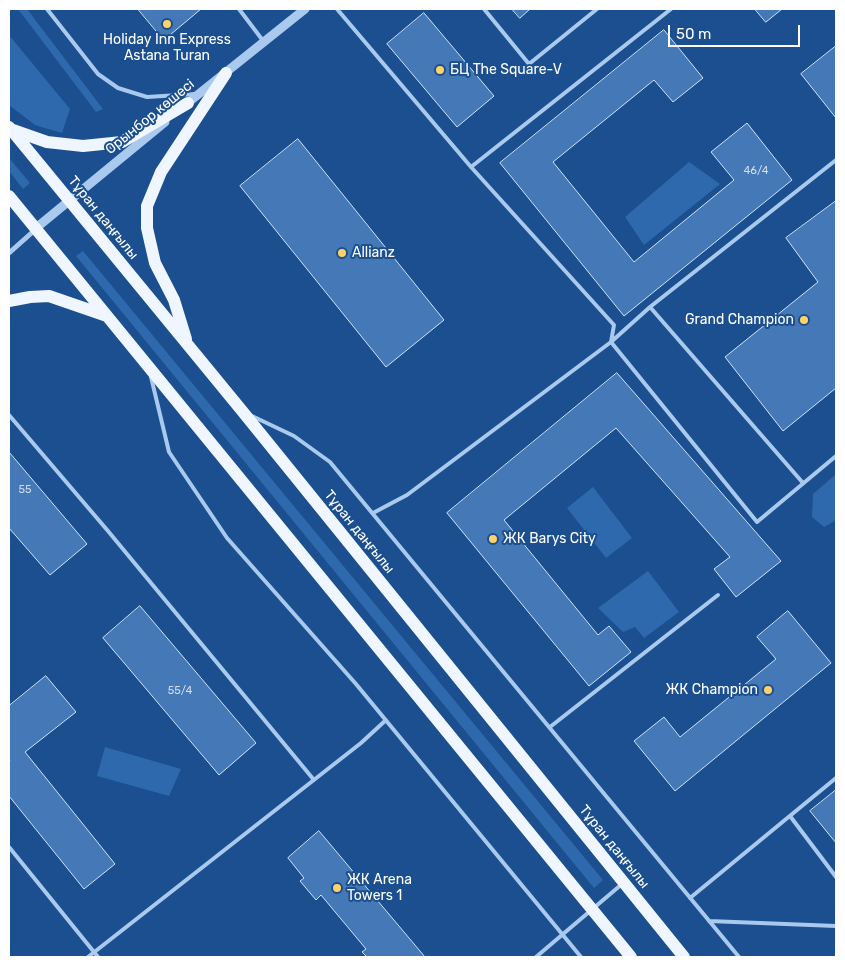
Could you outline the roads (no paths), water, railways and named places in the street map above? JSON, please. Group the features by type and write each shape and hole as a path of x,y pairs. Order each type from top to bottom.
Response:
{"main road":[{"path":"187,344 174,300 155,263 148,228 147,206 161,172 226,74"},
{"path":"9,128 47,142 83,146 122,142 188,103"},
{"name":"Тұран даңғылы","path":"9,128 243,412 684,957"},
{"path":"9,196 631,957"},
{"path":"9,301 49,296 107,316"}],"street":[{"name":"Орынбор көшесі","path":"36,228 306,9"},
{"path":"9,253 36,228"}],"lane":[{"path":"47,9 98,74 118,88 148,97 200,94"},
{"path":"239,9 264,42"},
{"path":"337,9 471,167 614,325 611,342 757,522 836,456"},
{"path":"484,9 530,64 597,9"},
{"path":"471,167 671,9"},
{"path":"373,513 407,495 611,342 650,307 836,160"},
{"path":"650,307 803,483"},
{"path":"149,368 169,452 226,538 356,684 581,957"},
{"path":"243,412 294,436 330,462 739,957"},
{"path":"9,414 314,780"},
{"path":"550,727 718,595"},
{"path":"88,957 361,743 386,720"},
{"path":"690,898 836,778"},
{"path":"790,816 836,875"},
{"path":"9,847 98,957"},
{"path":"536,957 624,883"},
{"path":"709,921 836,926"}],"place":[{"name":"Holiday Inn Express Astana Turan","path":"167,24"},
{"name":"БЦ The Square-V","path":"440,70"},
{"name":"Allianz","path":"342,253"},
{"name":"Grand Champion","path":"804,320"},
{"name":"ЖК Barys City","path":"493,539"},
{"name":"ЖК Champion","path":"768,690"},
{"name":"ЖК Arena Towers 1","path":"337,888"}]}
